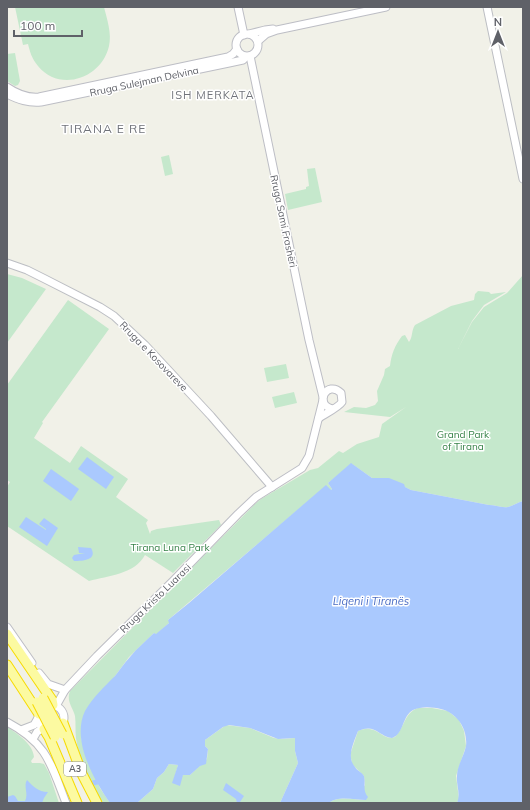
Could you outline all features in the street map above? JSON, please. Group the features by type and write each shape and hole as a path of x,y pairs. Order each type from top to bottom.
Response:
{"highway":[{"path":"7,634 56,706"},
{"name":"A3","path":"7,643 40,700 91,803"},
{"name":"A3","path":"7,656 40,700"},
{"path":"7,665 39,716"},
{"path":"63,723 82,774 97,803"},
{"path":"39,729 49,737 77,803"},
{"name":"A3","path":"58,735 73,783 82,803"}],"main road":[{"path":"238,7 246,34"},
{"path":"258,41 266,34 277,30 386,7"},
{"path":"486,7 521,158 523,179"},
{"path":"246,34 253,35 258,41 258,51 248,57 242,56 237,49 236,45 238,39 246,34 265,30 277,30"},
{"name":"Rruga Sulejman Delvina","path":"40,100 228,57 237,49"},
{"name":"Rruga Sulejman Delvina","path":"40,100 229,63 243,60 248,57"},
{"name":"Rruga Sami Frashëri","path":"248,57 323,399"},
{"path":"7,88 20,95 40,100"},
{"path":"7,94 30,103 40,100"},
{"name":"Rruga e Kosovareve","path":"7,264 27,270 97,305 114,316 145,345 211,416 272,487"},
{"path":"319,418 341,405 343,399 341,393 336,389 328,390 320,385"},
{"path":"328,390 324,394 323,399 326,406 332,409"},
{"name":"Rruga Kristo Luarasi","path":"56,706 65,690 106,646 180,574 238,514 256,497 298,472 305,465 323,399"},
{"path":"7,627 45,682 65,690"},
{"path":"21,730 39,729 50,731 60,728 63,723 64,716 56,706 44,707 39,716 39,729 30,736"},
{"path":"7,722 30,736 50,761 57,775 66,803"}],"green space":[{"path":"15,7 104,7 110,37 109,46 105,57 89,74 79,78 68,80 57,79 47,74 34,61 28,44 23,45"},
{"path":"15,53 20,81 18,85 15,86 7,81 7,54"},
{"path":"169,155 173,174 165,176 161,157"},
{"path":"315,168 322,202 288,210 285,194 306,189 306,187 309,186 307,169"},
{"path":"7,274 22,278 46,289 7,343"},
{"name":"Grand Park of Tirana","path":"523,275 523,501 508,507 503,507 411,490 385,478 372,478 352,464 328,483 332,489 330,491 326,486 168,620 170,622 156,635 154,633 129,657 83,720 81,738 88,761 100,788 110,803 103,803 90,780 80,755 76,738 75,716 69,698 70,691 261,499 310,470 318,468 339,451 343,453 357,444 379,437 382,424 406,407 390,417 344,412 354,407 366,408 375,405 378,401 377,391 385,369 390,366 394,350 402,336 405,335 409,342 415,325 451,306 474,300 475,294 478,291 489,292 491,294 506,292 484,305 472,321 458,349 472,322 484,307 507,293"},
{"name":"Tirana Luna Park","path":"68,300 109,329 42,422 43,423 34,438 70,463 81,446 128,479 116,497 148,520 146,523 150,534 151,531 157,529 219,520 221,525 173,573 145,555 141,561 128,570 112,576 89,581 7,526 7,487 10,482 7,480 7,385"},
{"path":"286,364 289,378 267,382 264,368"},
{"path":"294,392 297,403 275,408 272,397"},
{"path":"418,708 432,708 448,711 459,720 464,731 466,746 456,776 459,799 457,803 329,803 337,799 347,798 366,800 363,788 365,785 364,776 352,764 351,758 351,752 358,731 370,729 375,730 386,737 395,737 410,713"},
{"path":"226,725 250,728 274,738 296,739 295,751 298,763 280,803 137,803 153,789 157,778 164,772 169,764 178,765 173,783 183,775 190,775 207,759 208,749 205,746 205,740"},
{"path":"7,727 20,736 31,748 34,757 31,761 32,763 44,764 49,773 59,803 7,803"}],"water":[{"path":"87,457 114,477 106,489 78,469"},
{"name":"Liqeni i Tiranës","path":"351,463 372,478 389,478 404,484 405,487 411,490 503,507 508,507 523,501 523,803 457,803 459,796 457,772 466,746 465,734 460,723 452,714 441,709 427,707 413,710 409,713 399,733 392,738 369,728 358,731 352,749 351,759 352,763 364,776 365,789 368,797 366,800 347,798 337,799 329,803 280,803 298,763 295,751 295,738 278,739 250,728 229,725 223,727 205,740 205,746 208,749 206,764 200,766 190,775 183,775 180,786 172,783 178,765 169,764 164,772 157,778 153,789 137,803 110,803 91,771 83,747 81,722 88,706 136,651 154,633 156,634 169,623 168,620 326,485 331,490 332,489 328,483"},
{"path":"51,469 79,489 71,501 43,481"},
{"path":"26,517 46,530 39,524 44,518 58,528 47,546 19,527"},
{"path":"78,547 91,548 93,555 85,560 74,561 72,558 74,555 85,553 79,553"},
{"path":"27,780 39,790 48,792 42,803 7,803 7,797 13,795 18,801 25,801"},
{"path":"226,783 244,796 240,802 237,803 236,799 223,790"}],"waterway":[{"path":"93,783 97,782"}],"district":[{"name":"ISH MERKATA","path":"213,95"},
{"name":"TIRANA E RE","path":"104,129"}]}
